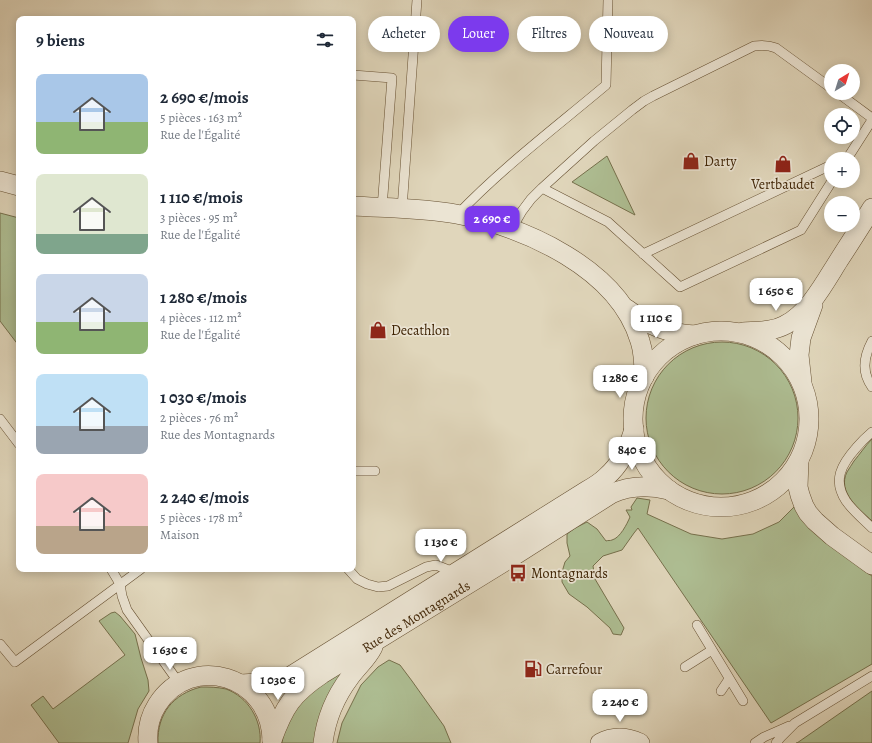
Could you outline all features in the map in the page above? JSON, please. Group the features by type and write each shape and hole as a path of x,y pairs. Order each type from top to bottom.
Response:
{"street":[{"path":"0,181 16,185"},
{"path":"356,206 419,209 484,221 534,239 576,261 596,276 621,304 632,321 640,340 644,358 644,377"},
{"path":"802,385 800,356 801,338 818,295 872,208"},
{"path":"736,333 755,338 773,348 788,362 796,373 802,385 808,404 809,423 806,442 799,460 787,477 772,491 754,501 741,505 721,507 700,504 681,497 669,490 660,482 647,466 639,448 634,429 634,416 635,402 644,377 656,360 677,343 696,336 715,332 736,333 765,331 785,326 798,316 818,295"},
{"path":"621,304 642,320 657,328 673,333 696,336"},
{"name":"Rue des Montagnards","path":"242,684 273,682 289,677 586,492 614,470 624,454 634,429"},
{"path":"799,460 798,487 804,506 808,513 832,536 872,565"},
{"name":"Rue des Montagnards","path":"272,742 284,712 295,696 322,674 612,494 622,489 636,487 652,486 669,490"},
{"path":"323,743 328,717 337,697 351,676 368,656 377,640"},
{"path":"147,742 150,719 163,696 185,680 210,676 230,679 242,684 257,697 270,720 272,742"},
{"path":"600,743 618,738 629,739 640,743"}],"lane":[{"path":"402,208 417,0"},
{"path":"457,215 474,197 606,85 608,0"},
{"path":"511,230 522,211 542,188 583,150 632,110 644,101 754,46 762,45 776,48 824,83"},
{"path":"356,75 392,78 382,208"},
{"path":"847,100 872,119 850,152"},
{"path":"643,254 824,168"},
{"path":"542,188 608,222 680,287 801,230 828,188"},
{"path":"872,341 865,356 865,372 868,382 872,387"},
{"path":"0,419 16,440"},
{"path":"872,432 846,459 842,467 839,480 840,487 846,501 872,528"},
{"path":"356,471 376,471"},
{"path":"351,572 357,579 378,587 388,586 426,567 436,565 456,572"},
{"path":"113,572 120,584 127,610 179,684"},
{"path":"0,644 15,662 137,572"},
{"path":"697,625 743,702"},
{"path":"685,666 712,650"},
{"path":"755,743 764,737 796,723 872,676"},
{"path":"721,691 729,679"},
{"path":"776,743 781,736 796,723"}],"green space":[{"path":"607,156 635,215 572,182"},
{"path":"0,213 16,217 16,342 0,321"},
{"path":"729,342 751,347 764,354 776,364 786,376 793,389 797,403 797,433 793,447 786,460 776,472 764,482 751,489 737,493 715,494 693,489 680,482 668,472 658,460 651,447 647,433 646,411 651,389 658,376 668,364 680,354 693,347 707,343"},
{"path":"872,439 872,521 851,500 845,486 845,479 847,472 854,461"},
{"path":"637,498 650,500 647,514 691,534 722,539 753,534 779,522 794,507 863,570 872,576 872,664 771,723 638,528 622,550 603,556 593,566 595,579 624,628 621,635 613,634 610,628 587,607 569,594 562,582 562,572 565,562 570,556 567,543 567,534 587,522 597,529 606,541 615,539 623,530 630,517 626,510 632,510 631,507"},
{"path":"115,612 135,634 148,680 149,691 138,709 128,743 59,743 31,705 43,696 53,709 125,655 99,621"},
{"path":"389,660 400,665 412,681 444,726 451,743 337,743 342,723 361,685 378,667"},
{"path":"349,663 317,743 282,743 285,725 295,704"},
{"path":"201,687 226,689 241,698 252,710 256,718 259,726 260,743 158,743 160,723 169,707 182,695"},
{"path":"872,691 872,743 797,743"}],"place":[{"name":"Darty","path":"691,161"},
{"name":"Vertbaudet","path":"783,164"},
{"name":"Decathlon","path":"378,330"},
{"name":"Montagnards","path":"518,573"},
{"name":"Carrefour","path":"533,669"}]}
